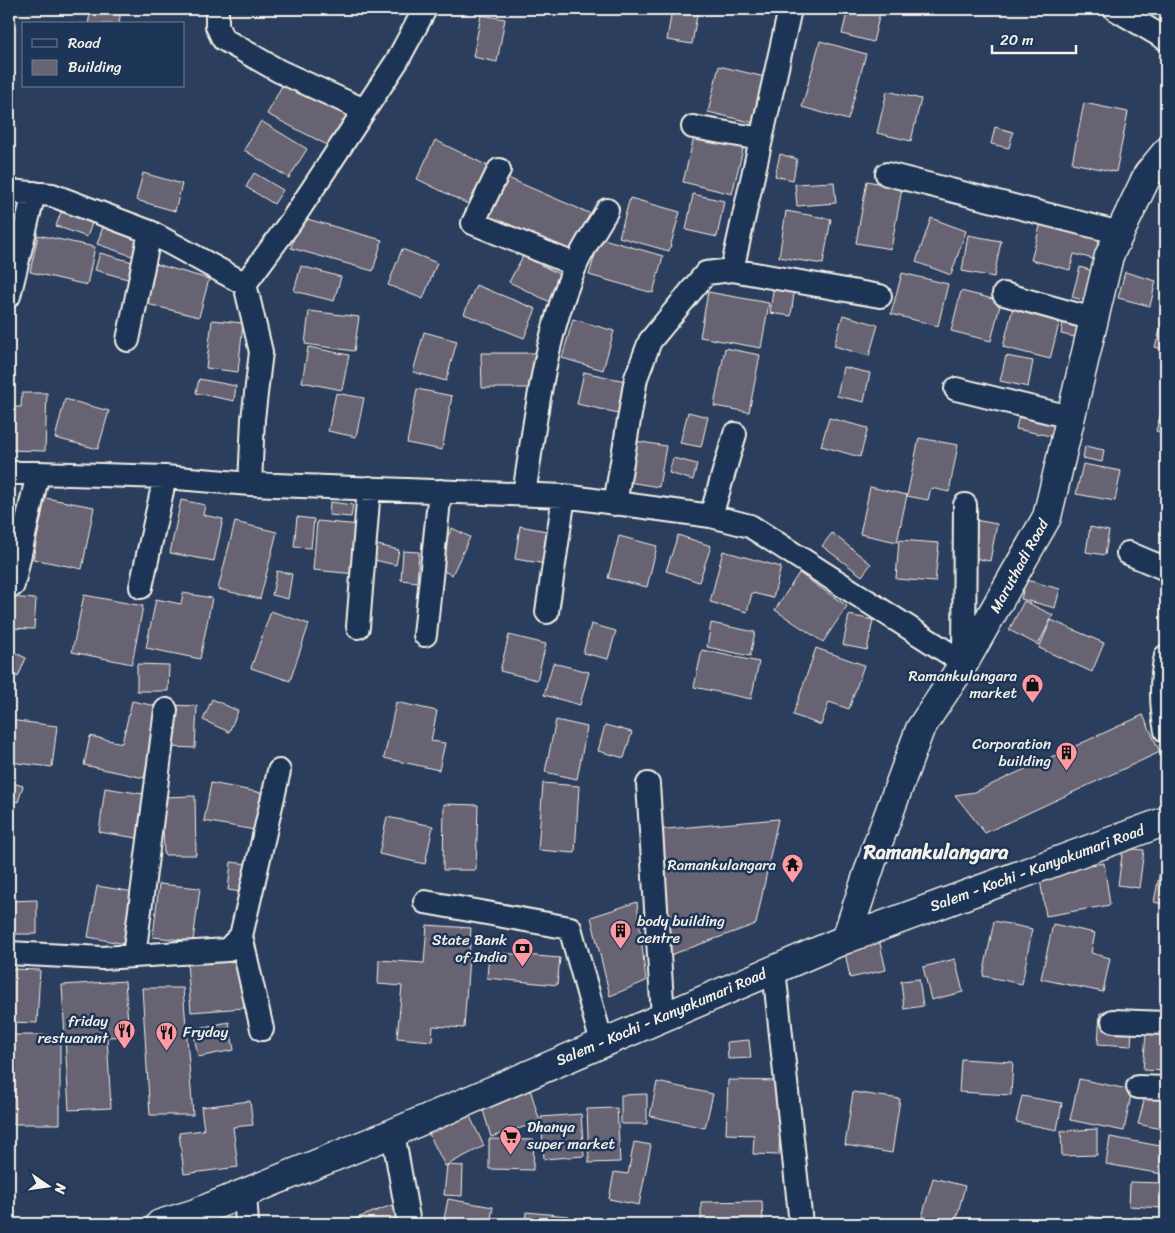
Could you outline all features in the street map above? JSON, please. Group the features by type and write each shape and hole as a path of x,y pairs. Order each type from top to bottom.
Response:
{"main road":[{"name":"Maruthadi Road","path":"846,939 877,846 920,729 964,663 1047,518 1109,256 1148,174 1166,152"},
{"name":"Salem - Kochi - Kanyakumari Road","path":"160,1224 193,1214 393,1133 846,939 1166,821"}],"street":[{"path":"217,9 217,26 223,39 279,71 364,110"},
{"path":"245,284 292,220 397,61 425,9"},
{"path":"732,270 790,9"},
{"path":"1115,9 1166,39"},
{"path":"693,127 761,139"},
{"path":"499,170 473,223 576,265"},
{"path":"887,174 1120,233"},
{"path":"9,191 52,195 150,232 245,284 261,352 253,419 250,484"},
{"path":"9,296 34,192"},
{"path":"524,494 543,366 559,310 576,265 607,210"},
{"path":"128,340 150,232"},
{"path":"615,504 636,378 650,341 706,273 732,270 880,296"},
{"path":"1004,294 1093,319"},
{"path":"956,388 1070,417"},
{"path":"711,516 734,434"},
{"path":"9,473 165,477 250,484 564,496 711,516 750,526 964,663"},
{"path":"13,585 38,473"},
{"path":"141,587 165,477"},
{"path":"358,627 369,488"},
{"path":"425,634 440,491"},
{"path":"547,612 564,496"},
{"path":"964,663 965,505"},
{"path":"1128,553 1166,569"},
{"path":"1166,656 1161,706 1166,731"},
{"path":"134,956 166,710"},
{"path":"9,953 102,958 227,950 236,944 241,936 279,771"},
{"path":"648,784 663,1017"},
{"path":"425,902 570,928 602,1043"},
{"path":"241,936 262,1029"},
{"path":"774,969 800,1224"},
{"path":"1113,1021 1166,1023"},
{"path":"1138,1087 1166,1088"},
{"path":"393,1133 409,1224"},
{"path":"245,1193 246,1224"}],"building":[{"path":"91,9 121,9 119,22 88,22"},
{"path":"672,9 698,9 692,44 667,40"},
{"path":"848,9 862,9 880,13 873,42 842,34"},
{"path":"481,15 505,19 497,62 473,57"},
{"path":"820,41 866,54 848,120 802,107"},
{"path":"719,66 765,77 754,123 708,112"},
{"path":"286,78 349,110 331,147 267,114"},
{"path":"887,91 921,99 911,141 877,133"},
{"path":"1084,103 1128,112 1116,172 1072,163"},
{"path":"261,121 307,149 289,178 244,150"},
{"path":"995,127 1013,132 1009,148 991,144"},
{"path":"696,129 745,141 732,194 683,182"},
{"path":"435,140 494,169 476,208 417,179"},
{"path":"780,154 797,159 793,180 775,176"},
{"path":"143,173 182,184 175,211 136,200"},
{"path":"254,173 283,190 274,204 246,187"},
{"path":"501,175 596,216 579,256 484,215"},
{"path":"867,181 902,188 891,249 856,243"},
{"path":"834,182 836,203 797,206 795,184"},
{"path":"693,194 724,201 717,237 686,230"},
{"path":"630,198 680,212 669,251 619,237"},
{"path":"786,211 831,219 823,264 779,257"},
{"path":"61,212 92,223 87,237 56,226"},
{"path":"300,217 382,240 373,271 291,248"},
{"path":"931,218 966,231 951,275 916,262"},
{"path":"1041,223 1100,239 1094,259 1074,254 1070,270 1031,260"},
{"path":"104,224 142,238 135,257 97,244"},
{"path":"38,235 95,247 87,285 30,272"},
{"path":"968,235 1001,241 994,277 962,271"},
{"path":"600,238 663,256 653,293 589,275"},
{"path":"402,249 437,263 423,299 388,285"},
{"path":"100,253 136,263 131,280 95,270"},
{"path":"523,256 563,276 550,302 509,282"},
{"path":"156,264 209,279 199,317 147,304"},
{"path":"301,266 341,277 334,301 294,291"},
{"path":"1080,267 1099,273 1090,302 1072,297"},
{"path":"1125,272 1156,281 1150,306 1118,298"},
{"path":"902,273 948,284 938,326 891,314"},
{"path":"774,283 795,286 791,316 770,313"},
{"path":"476,285 536,309 524,338 464,314"},
{"path":"961,291 1001,301 991,341 951,331"},
{"path":"708,292 769,303 761,348 700,337"},
{"path":"1015,299 1062,312 1050,359 1003,347"},
{"path":"309,311 359,317 354,351 305,344"},
{"path":"1065,311 1079,314 1075,337 1061,334"},
{"path":"1166,311 1166,350 1155,347"},
{"path":"843,315 878,325 869,356 834,346"},
{"path":"573,319 614,331 603,370 562,358"},
{"path":"212,320 243,323 238,372 206,368"},
{"path":"424,332 457,341 446,381 413,372"},
{"path":"308,347 349,355 342,390 302,382"},
{"path":"725,348 760,355 749,412 714,406"},
{"path":"481,353 537,353 537,388 482,388"},
{"path":"1006,356 1033,361 1028,387 1000,381"},
{"path":"843,367 870,373 864,402 837,396"},
{"path":"584,372 630,382 623,414 577,404"},
{"path":"199,379 236,386 234,401 196,393"},
{"path":"417,389 452,396 442,450 407,443"},
{"path":"22,393 47,393 45,451 9,450 9,407 21,407"},
{"path":"336,393 364,398 356,437 328,431"},
{"path":"1166,394 1166,434 1156,431"},
{"path":"1023,396 1067,404 1060,438 1016,429"},
{"path":"65,399 109,411 98,449 55,438"},
{"path":"688,412 708,417 701,447 680,443"},
{"path":"829,418 868,428 860,457 821,446"},
{"path":"919,438 958,445 949,492 931,488 928,500 907,496"},
{"path":"629,440 666,446 659,487 623,481"},
{"path":"1085,446 1104,450 1102,462 1083,458"},
{"path":"673,458 697,464 693,480 669,473"},
{"path":"1083,464 1121,471 1115,501 1076,494"},
{"path":"870,487 907,495 897,542 860,534"},
{"path":"45,498 94,507 82,569 33,559"},
{"path":"181,500 205,505 203,515 223,519 214,561 170,553"},
{"path":"330,502 353,505 351,517 329,515"},
{"path":"297,517 314,519 311,548 294,547"},
{"path":"958,517 997,524 990,561 952,554"},
{"path":"317,521 360,525 356,574 313,570"},
{"path":"235,522 277,532 260,599 218,589"},
{"path":"520,526 552,532 546,564 515,559"},
{"path":"1090,527 1109,531 1105,555 1086,552"},
{"path":"452,528 470,537 452,575 433,566"},
{"path":"832,533 871,564 862,576 822,546"},
{"path":"678,535 711,546 699,582 666,571"},
{"path":"619,536 657,546 647,587 608,578"},
{"path":"899,540 939,543 935,582 896,579"},
{"path":"369,543 399,550 396,565 366,558"},
{"path":"403,551 419,552 417,582 401,580"},
{"path":"723,551 781,567 773,598 752,593 747,612 710,602"},
{"path":"277,571 292,574 288,599 272,595"},
{"path":"799,573 847,606 823,642 775,610"},
{"path":"1026,580 1060,589 1055,608 1021,599"},
{"path":"183,593 212,598 200,659 146,648 156,599 181,604"},
{"path":"84,595 143,606 132,664 72,652"},
{"path":"9,597 36,599 34,629 9,628"},
{"path":"1024,601 1053,615 1038,645 1009,630"},
{"path":"271,611 309,624 290,681 251,668"},
{"path":"849,615 873,620 867,650 843,645"},
{"path":"1051,620 1104,643 1092,672 1039,648"},
{"path":"711,623 755,632 750,656 707,647"},
{"path":"591,624 616,631 608,659 583,653"},
{"path":"509,635 546,644 537,680 500,671"},
{"path":"816,648 864,665 849,709 829,702 821,725 793,715"},
{"path":"9,650 26,658 18,677 9,672"},
{"path":"702,650 759,662 751,699 694,687"},
{"path":"553,663 589,672 580,705 544,695"},
{"path":"137,664 169,665 168,691 137,691"},
{"path":"212,699 238,711 229,732 203,720"},
{"path":"132,701 160,707 144,778 84,765 90,736 122,743"},
{"path":"396,702 437,711 431,741 445,743 439,770 384,758"},
{"path":"171,705 197,706 195,748 169,747"},
{"name":"Corporation building","path":"1143,715 1160,752 985,833 955,795 975,792"},
{"path":"9,720 57,726 52,767 9,762"},
{"path":"556,720 587,727 577,779 545,772"},
{"path":"605,725 632,732 624,758 598,751"},
{"path":"9,782 23,786 18,802 9,799"},
{"path":"211,783 273,795 266,832 204,821"},
{"path":"543,783 579,786 575,853 538,850"},
{"path":"105,788 144,794 137,838 99,832"},
{"path":"195,796 196,855 164,855 162,797"},
{"path":"444,804 478,805 476,870 443,870"},
{"path":"387,817 433,826 425,864 379,854"},
{"path":"778,819 756,924 665,957 645,831"},
{"path":"1123,848 1144,850 1139,888 1118,885"},
{"path":"231,862 258,865 254,894 228,890"},
{"path":"1104,863 1110,905 1046,916 1039,873"},
{"path":"1161,866 1166,867 1166,905 1154,902"},
{"path":"9,874 10,901 37,900 37,934 9,934"},
{"path":"159,884 200,888 193,941 153,937"},
{"path":"97,886 134,892 125,944 88,937"},
{"name":"body building centre","path":"637,902 646,981 610,996 591,917"},
{"path":"994,921 1032,929 1022,984 983,976"},
{"path":"1053,924 1095,933 1091,953 1110,958 1103,992 1041,979"},
{"path":"427,925 471,928 464,1028 433,1026 432,1041 397,1038 402,986 378,984 379,960 424,963"},
{"path":"879,939 886,970 850,978 844,947"},
{"name":"State Bank of India","path":"489,952 560,958 557,985 487,978"},
{"path":"240,958 244,1008 191,1012 187,962"},
{"path":"955,959 963,992 931,1000 923,967"},
{"path":"9,969 40,970 37,1023 9,1022"},
{"path":"919,979 923,1006 904,1009 901,981"},
{"path":"125,981 129,1036 107,1037 111,1108 69,1110 62,985"},
{"name":"Fryday","path":"142,988 183,988 193,1115 150,1115"},
{"path":"1148,1010 1166,1012 1166,1071 1143,1070"},
{"path":"1100,1013 1133,1014 1131,1046 1098,1044"},
{"path":"229,1022 234,1050 198,1057 193,1029"},
{"path":"9,1035 60,1035 60,1124 9,1124"},
{"path":"749,1040 751,1058 728,1059 727,1042"},
{"path":"961,1059 1013,1062 1011,1095 959,1092"},
{"path":"1079,1079 1132,1090 1124,1131 1070,1120"},
{"path":"728,1080 781,1081 779,1155 753,1154 754,1135 726,1134"},
{"path":"657,1082 713,1094 705,1128 650,1116"},
{"path":"530,1089 540,1122 491,1137 481,1103"},
{"path":"853,1092 900,1099 892,1153 845,1145"},
{"path":"1146,1093 1166,1097 1166,1130 1138,1124"},
{"path":"647,1094 647,1124 621,1124 621,1095"},
{"path":"1022,1096 1062,1103 1057,1130 1016,1122"},
{"path":"250,1101 253,1125 233,1127 238,1167 184,1174 179,1133 204,1130 201,1107"},
{"path":"465,1106 484,1146 445,1166 425,1126"},
{"path":"617,1108 620,1162 589,1163 587,1109"},
{"path":"581,1114 584,1156 544,1159 541,1117"},
{"path":"1097,1129 1097,1155 1062,1156 1061,1131"},
{"path":"1110,1137 1166,1147 1162,1174 1106,1164"},
{"name":"Dhanya super market","path":"489,1139 534,1140 533,1170 489,1169"},
{"path":"634,1142 651,1145 639,1205 609,1199 614,1172 628,1174"},
{"path":"447,1165 463,1166 462,1196 444,1195"},
{"path":"933,1178 965,1186 955,1224 920,1224"},
{"path":"1130,1182 1164,1183 1163,1208 1129,1206"},
{"path":"448,1199 493,1207 490,1224 443,1224"},
{"path":"762,1201 763,1224 701,1224 701,1202"},
{"path":"400,1202 396,1224 341,1224"},
{"path":"526,1212 569,1216 569,1224 525,1224"},
{"path":"1089,1216 1118,1222 1118,1224 1087,1224"},
{"path":"1134,1217 1166,1223 1166,1224 1133,1224"}],"place":[{"name":"Ramankulangara market","path":"1033,704"},
{"name":"Corporation building","path":"1067,772"},
{"name":"Ramankulangara","path":"792,884"},
{"name":"body building centre","path":"621,949"},
{"name":"State Bank of India","path":"523,968"},
{"name":"friday restuarant","path":"124,1049"},
{"name":"Fryday","path":"167,1051"},
{"name":"Dhanya super market","path":"511,1155"}],"district":[{"name":"Ramankulangara","path":"936,852"}]}
